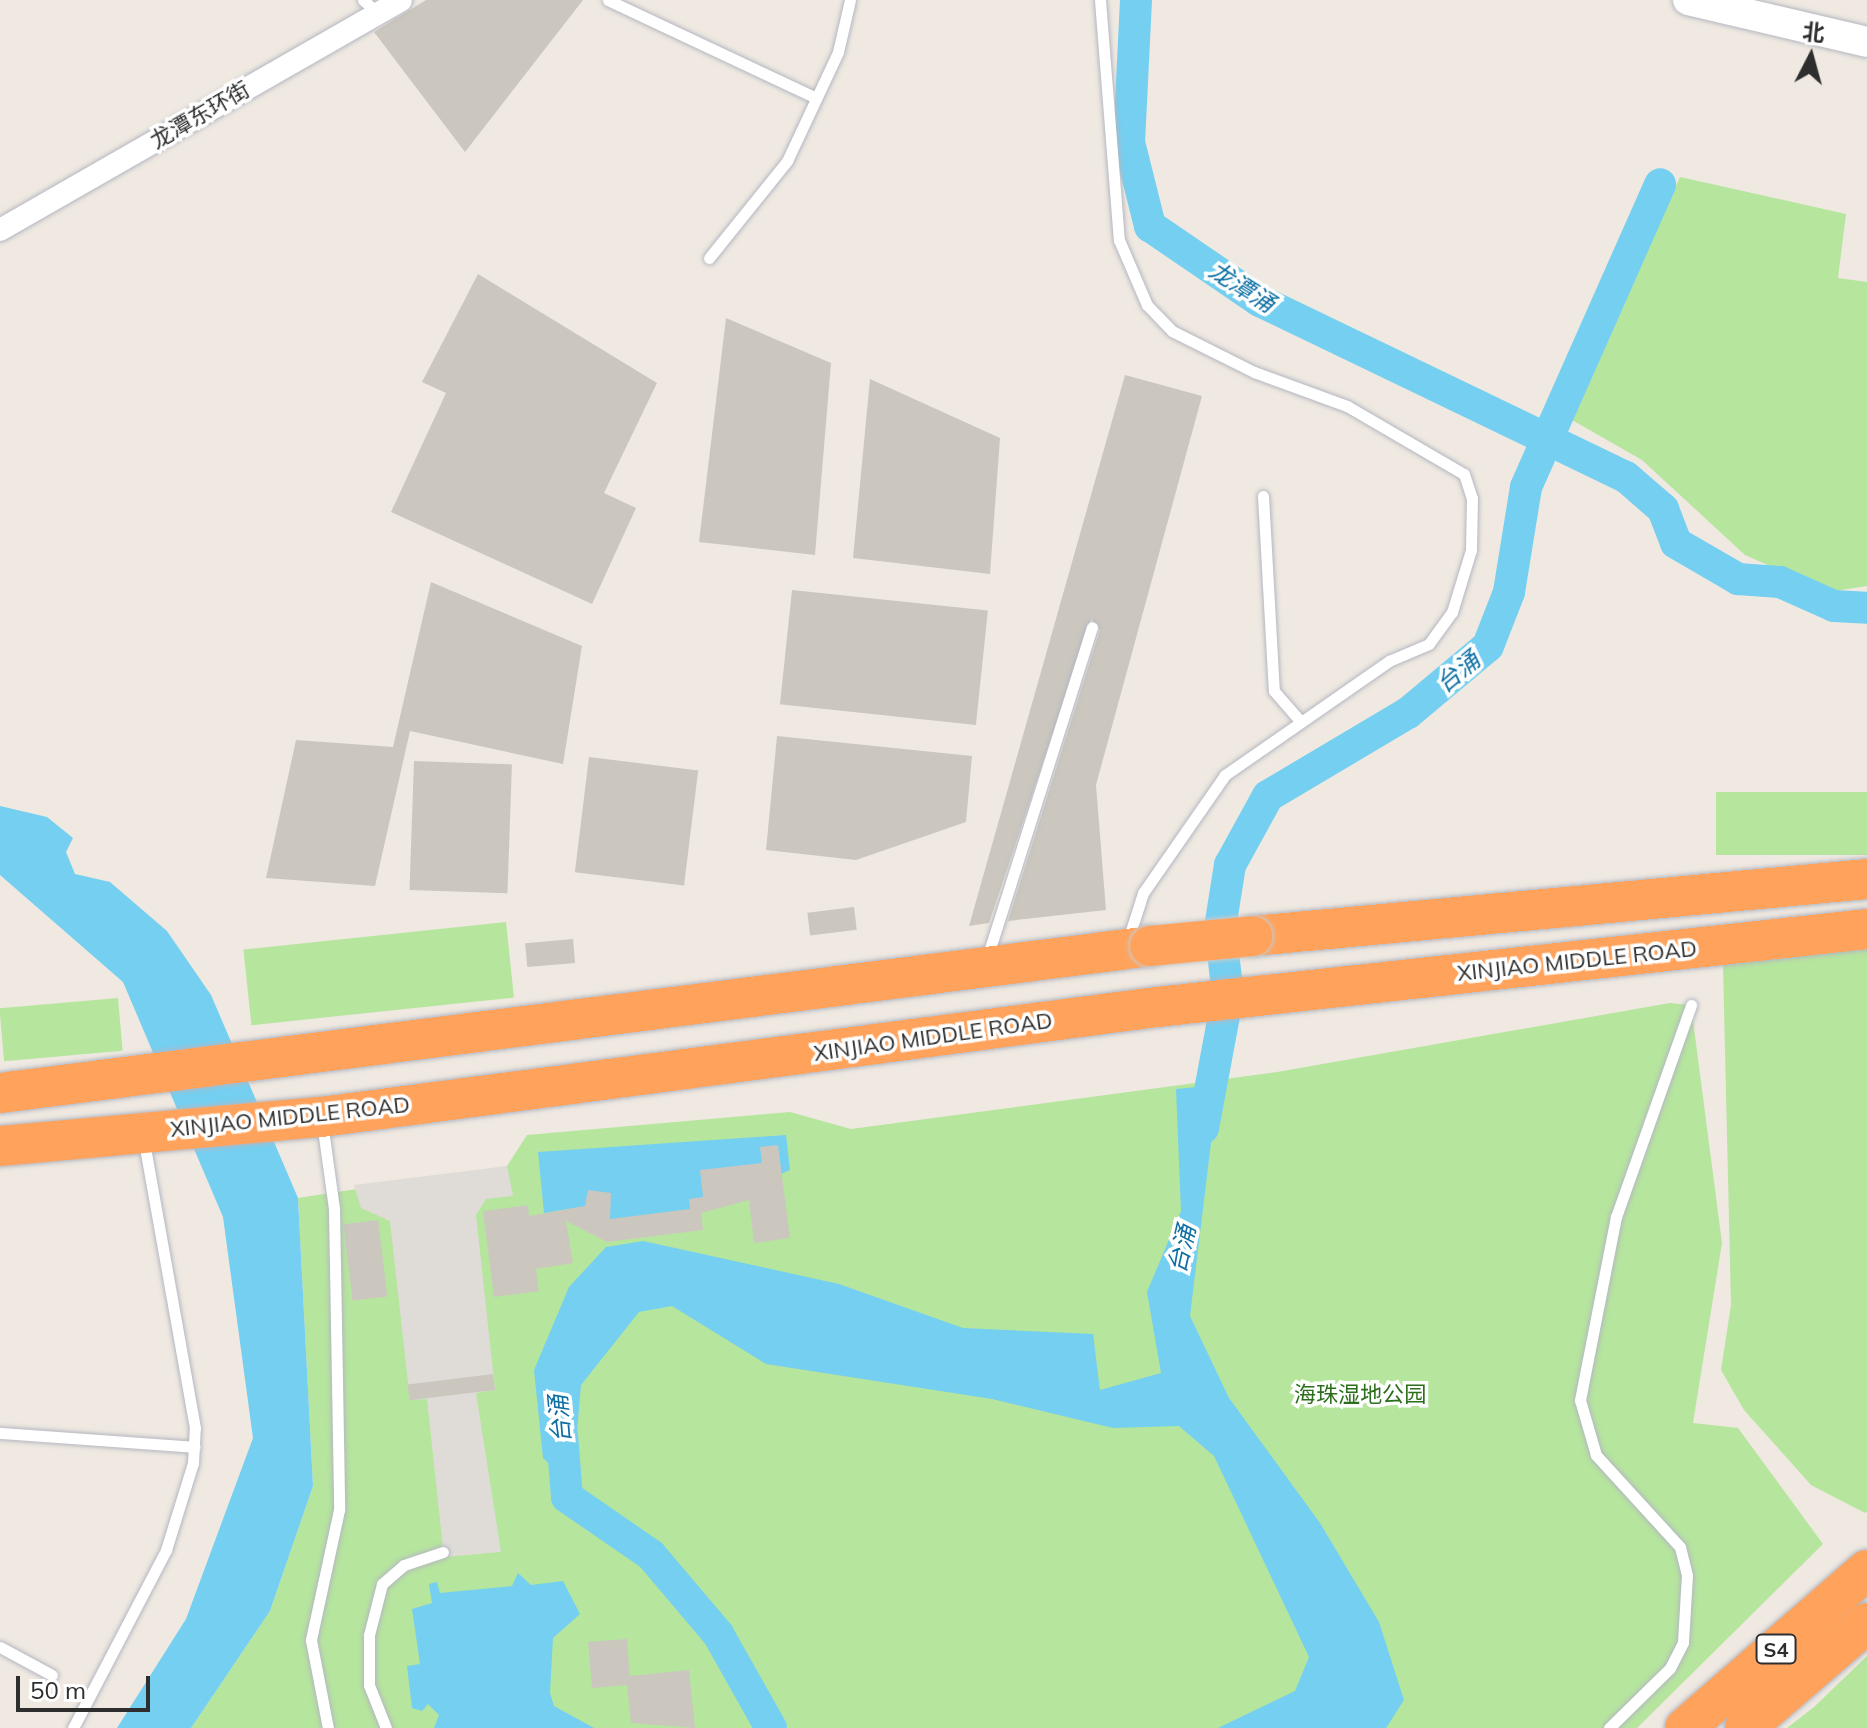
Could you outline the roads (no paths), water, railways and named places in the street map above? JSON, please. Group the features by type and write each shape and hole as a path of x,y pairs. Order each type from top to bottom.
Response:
{"highway":[{"path":"0,1093 273,1054 985,963 1867,879"},
{"name":"XINJIAO MIDDLE ROAD","path":"0,1146 303,1119 1259,994 1867,929"},
{"name":"S4","path":"1685,1728 1867,1570"},
{"name":"S4","path":"1745,1728 1867,1623"}],"main road":[{"path":"1688,0 1867,42"}],"street":[{"name":"龙潭东环街","path":"0,230 371,6 401,0"}],"lane":[{"path":"608,0 816,98"},
{"path":"709,258 787,161 816,98 850,0"},
{"path":"1100,0 1119,240 1147,305 1172,331 1347,406 1464,474 1472,498 1471,550 1452,612 1429,644 1389,661 1225,775 1186,825 1143,893 1138,947"},
{"path":"1263,496 1274,691 1301,722"},
{"path":"985,963 1092,627"},
{"path":"1609,1728 1670,1668 1683,1642 1687,1575 1680,1547 1596,1455 1580,1400 1616,1217 1691,1005"},
{"path":"303,1119 334,1209 339,1510 311,1640 328,1728"},
{"path":"73,1728 166,1550 194,1447 153,1131"},
{"path":"0,1433 194,1447"},
{"path":"386,1728 369,1685 369,1635 382,1584 404,1565 443,1552"},
{"path":"0,1647 52,1675"}],"water":[{"path":"0,806 47,817 73,838 66,852 75,874 110,882 167,931 211,995 298,1198 313,1486 270,1611 191,1728 117,1728 186,1619 253,1438 223,1217 123,982 0,875"},
{"path":"1218,1085 1190,1316 1229,1398 1320,1523 1379,1622 1404,1700 1386,1728 1218,1728 1295,1691 1309,1657 1214,1456 1179,1426 1113,1428 992,1399 766,1364 672,1306 639,1312 581,1385 575,1455 566,1479 543,1458 534,1370 569,1287 606,1247 643,1241 839,1284 963,1328 1093,1334 1100,1390 1161,1373 1147,1292 1181,1211 1176,1089"},
{"path":"786,1135 790,1170 691,1213 610,1227 581,1207 544,1213 538,1152"},
{"path":"518,1573 531,1585 563,1581 580,1614 553,1638 550,1693 554,1706 594,1728 434,1728 439,1715 428,1704 422,1711 412,1708 407,1666 420,1664 412,1609 432,1603 429,1584 437,1582 440,1593 512,1586"}],"waterway":[{"name":"龙潭涌","path":"1136,0 1129,142 1150,226 1260,301 1626,477 1663,509 1676,543 1738,579 1780,582 1834,606 1867,608"},
{"name":"台涌","path":"1203,1128 1228,995 1220,928 1230,865 1268,796 1408,713 1488,646 1509,592 1526,487 1660,184"},
{"name":"台涌","path":"562,1435 567,1497 651,1555 718,1634 771,1728"}],"park label":[{"name":"海珠湿地公园","path":"1360,1395"}]}
